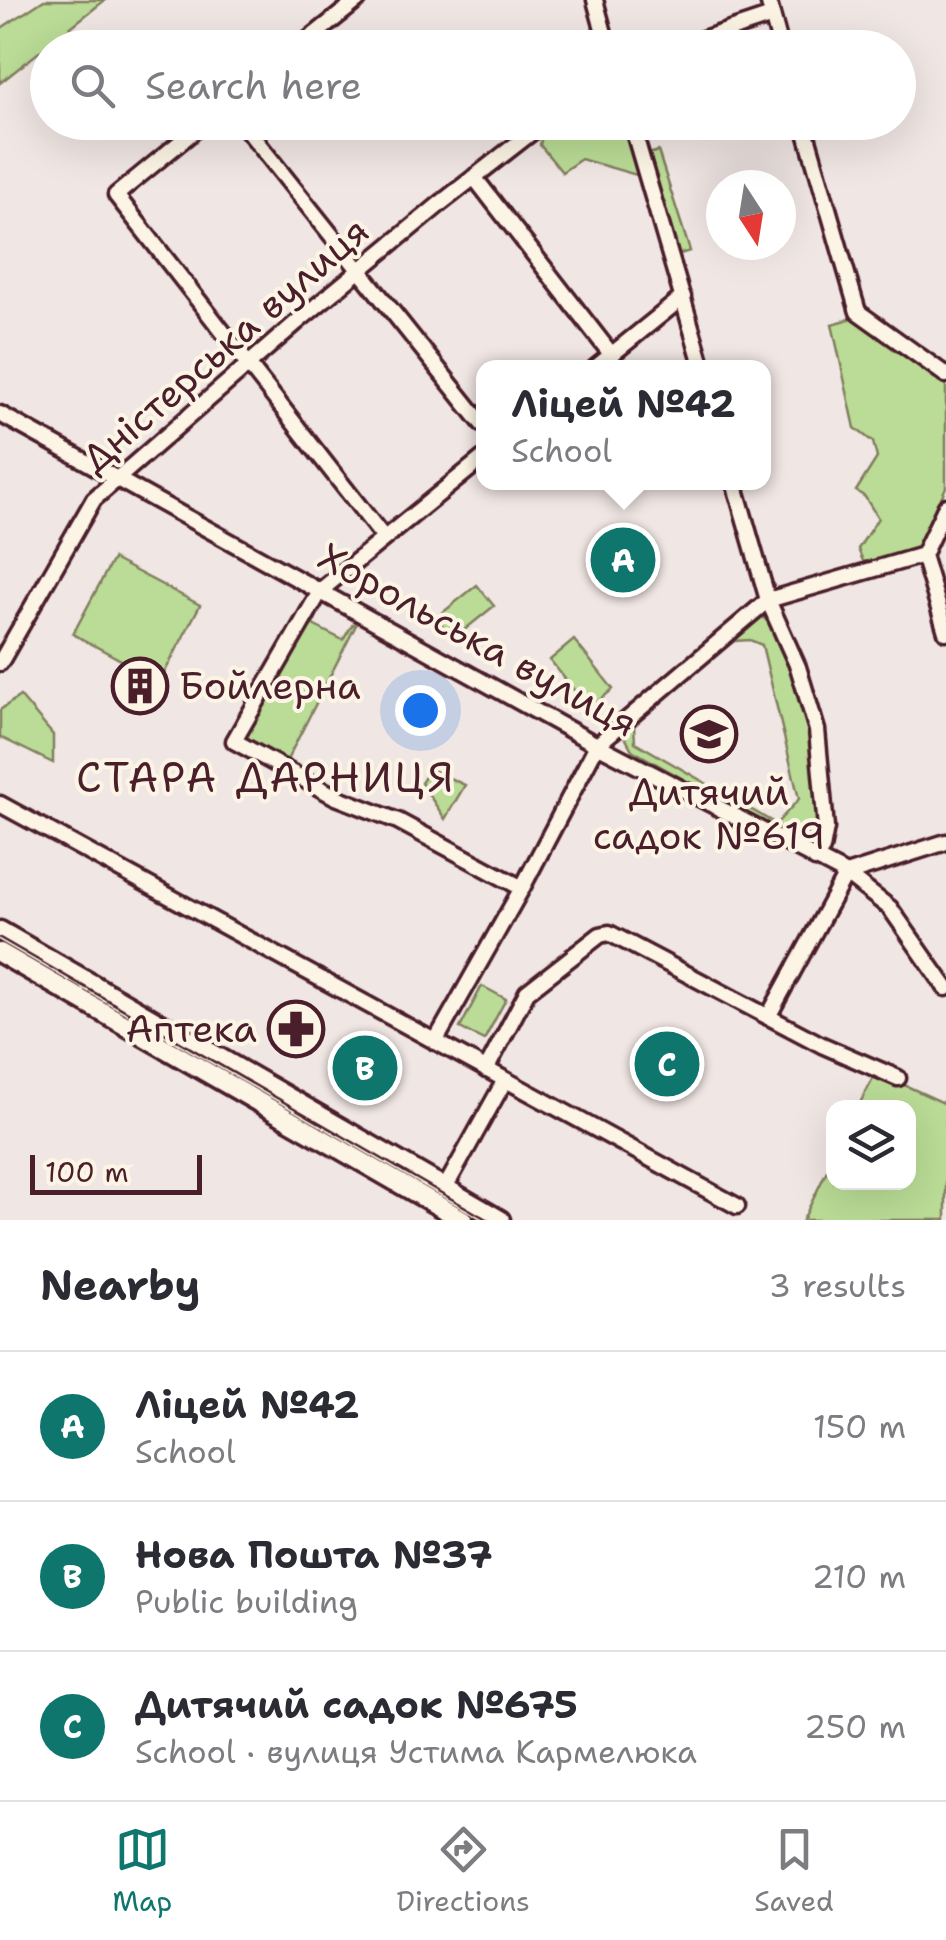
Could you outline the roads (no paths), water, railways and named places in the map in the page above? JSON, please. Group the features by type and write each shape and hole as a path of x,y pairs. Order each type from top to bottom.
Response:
{"street":[{"path":"320,30 358,0"},
{"path":"595,0 603,30"},
{"path":"768,0 776,30"},
{"path":"730,30 772,16"},
{"path":"183,140 116,195 384,538"},
{"path":"256,140 476,416"},
{"name":"Дністерська вулиця","path":"0,663 94,499 297,322 522,140"},
{"path":"635,140 701,360"},
{"path":"808,140 858,312 946,374"},
{"path":"474,177 611,354"},
{"path":"604,360 683,297"},
{"name":"Хорольська вулиця","path":"0,414 598,745 846,874 890,908 946,988"},
{"path":"476,464 321,590 234,741 336,798 398,821 522,888"},
{"path":"736,490 768,600 798,667 817,730 826,828 822,850 815,860"},
{"path":"946,506 923,555 946,632"},
{"path":"435,1042 598,745 768,600 923,555"},
{"path":"0,804 736,1206"},
{"path":"768,1018 846,874 946,842"},
{"path":"0,931 500,1220"},
{"path":"486,1070 528,992 600,935 609,933 768,1018 898,1078"},
{"path":"0,953 462,1220"},
{"path":"445,1188 505,1080"}],"tram line":[{"path":"0,938 488,1220"}],"place":[{"name":"Ліцей №42","path":"623,560"},
{"name":"Бойлерна","path":"140,686"},
{"name":"Дитячий садок №619","path":"709,734"},
{"name":"Аптека","path":"296,1029"},
{"name":"Дитячий садок №675","path":"667,1064"},
{"name":"Нова Пошта №37","path":"365,1068"}],"district":[{"name":"СТАРА ДАРНИЦЯ","path":"266,777"}]}
